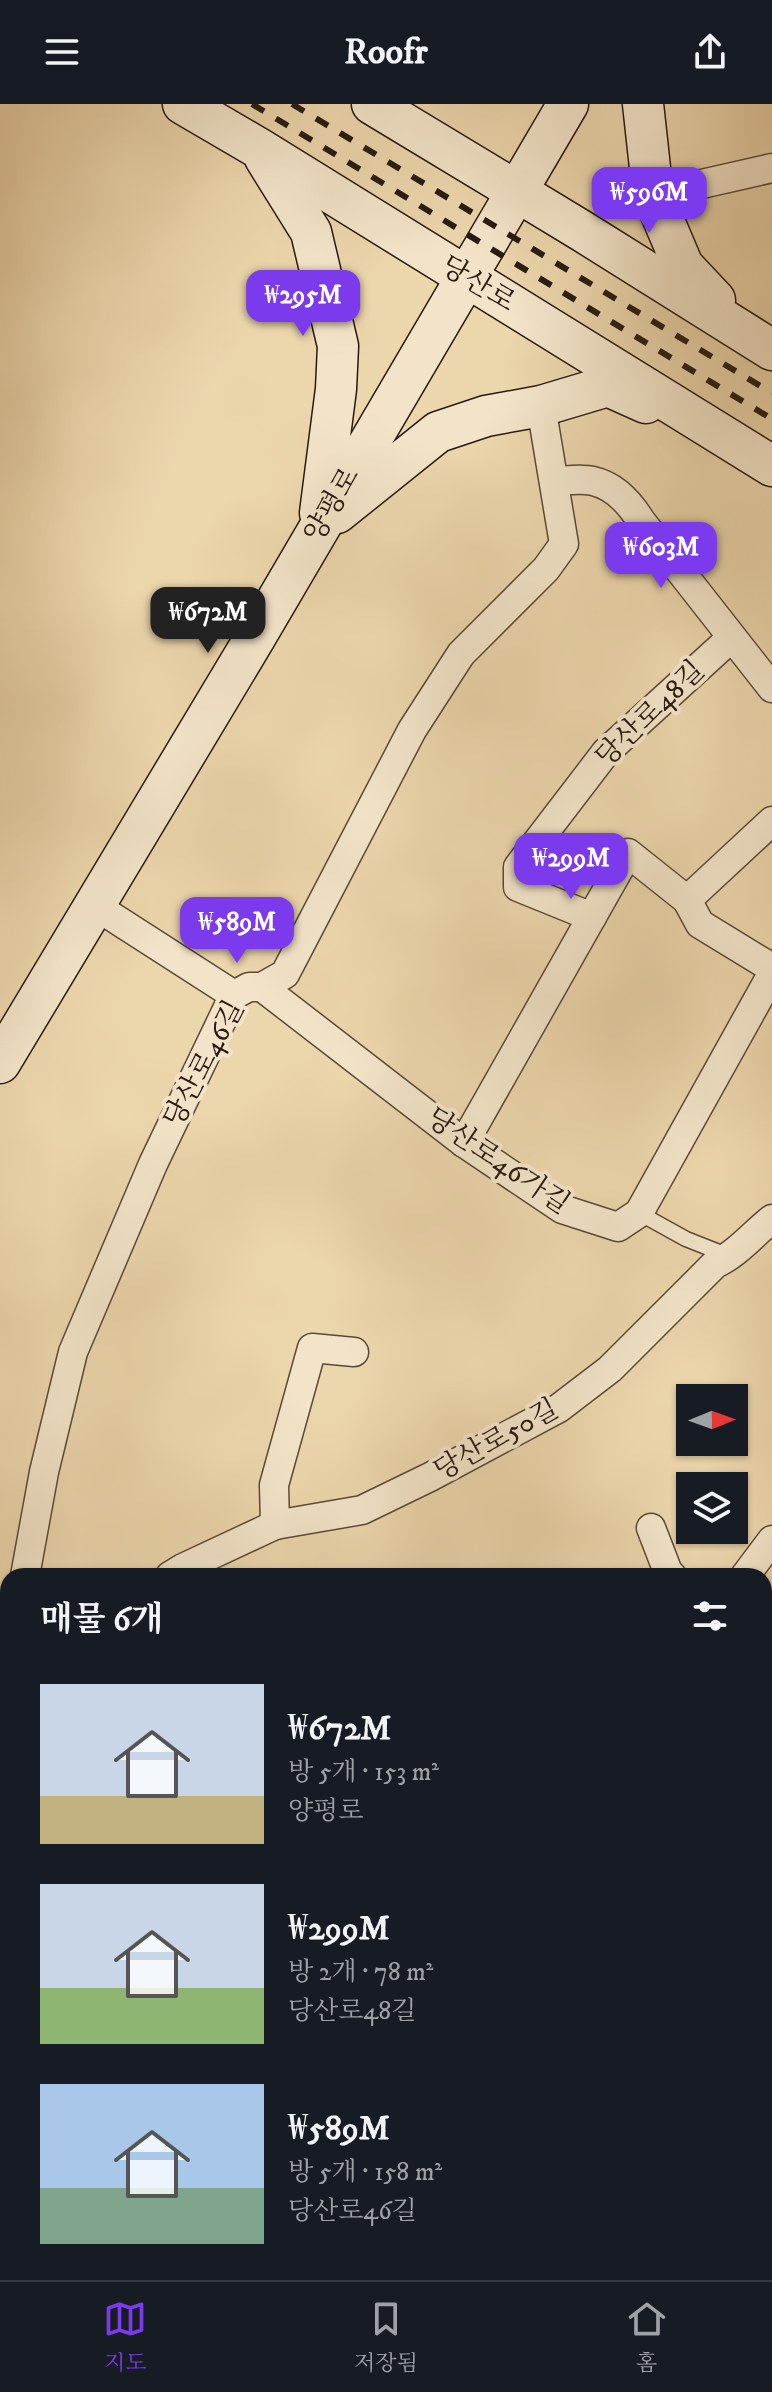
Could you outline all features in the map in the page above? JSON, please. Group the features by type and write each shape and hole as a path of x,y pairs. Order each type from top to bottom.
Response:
{"main road":[{"name":"당산로","path":"183,104 772,466"},
{"path":"372,104 760,342"},
{"name":"양평로","path":"0,1063 256,636 568,104"},
{"path":"643,104 653,195 683,266 760,342"},
{"path":"260,149 311,232 338,346 336,389 318,528"},
{"path":"318,528 438,432 486,416 541,406 608,386 732,441"}],"street":[{"path":"653,195 772,168"},
{"name":"당산로46길","path":"26,1568 44,1472 73,1352 153,1164 234,995 249,987 262,987 285,974 412,730 461,654 546,569 564,544 541,406"},
{"name":"당산로48길","path":"554,481 592,480 630,503 772,688"},
{"name":"당산로48길","path":"592,917 518,887 518,867 606,752 731,638"},
{"path":"687,900 772,821"},
{"path":"464,1143 628,853 687,900 700,924 772,968"},
{"path":"94,905 234,995"},
{"path":"639,1213 772,974"},
{"name":"당산로46가길","path":"262,987 464,1143 562,1209 618,1227 639,1213"},
{"name":"당산로50길","path":"183,1568 275,1525 362,1510 559,1408 610,1369 715,1264 731,1257 772,1219"},
{"path":"275,1525 274,1485 312,1348 354,1352"},
{"path":"651,1528 666,1568"},
{"path":"751,1568 772,1540"}],"lane":[{"path":"639,1213 686,1239 731,1257"}],"railway":[{"path":"252,104 772,419"},
{"path":"292,104 772,393"}]}
